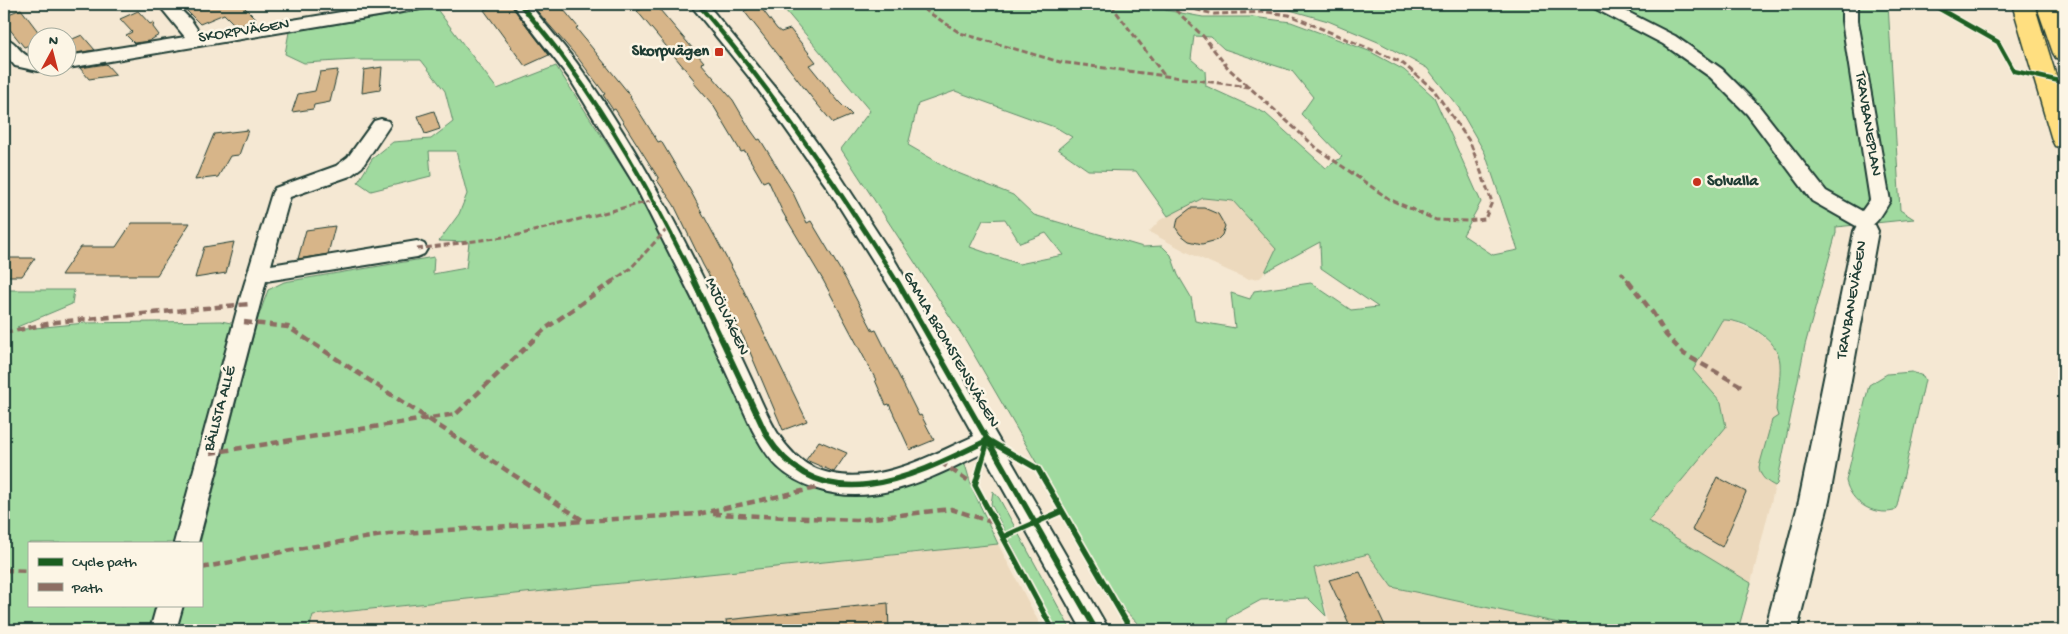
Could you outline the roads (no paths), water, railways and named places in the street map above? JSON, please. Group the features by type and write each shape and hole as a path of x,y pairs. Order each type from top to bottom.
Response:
{"main road":[{"path":"2023,4 2064,140"},
{"path":"2047,4 2064,53"}],"street":[{"path":"166,4 185,24 196,40"},
{"name":"SKORPVÄGEN","path":"78,60 369,8 420,4"},
{"name":"MJÖLVÄGEN","path":"520,4 587,90 651,196 697,284 758,416 780,456 791,467 820,481 837,485 866,486 886,484 916,474 988,440"},
{"name":"GAMLA BROMSTENSVÄGEN","path":"698,4 790,119 849,206 906,296 1096,630"},
{"name":"TRAVBANEVÄGEN","path":"1600,4 1669,40 1716,73 1753,110 1819,196 1865,226 1846,341 1816,491 1781,630"},
{"name":"TRAVBANEPLAN","path":"1834,4 1850,12 1880,201 1865,226"},
{"path":"4,43 21,62 28,63"},
{"name":"BÄLLSTA ALLÉ","path":"186,542 282,193 343,171 355,162 382,125"},
{"path":"258,275 417,248"},
{"path":"163,630 170,606"}],"place":[{"name":"Skorpvägen","path":"719,52"},
{"name":"Solvalla","path":"1697,182"}]}
